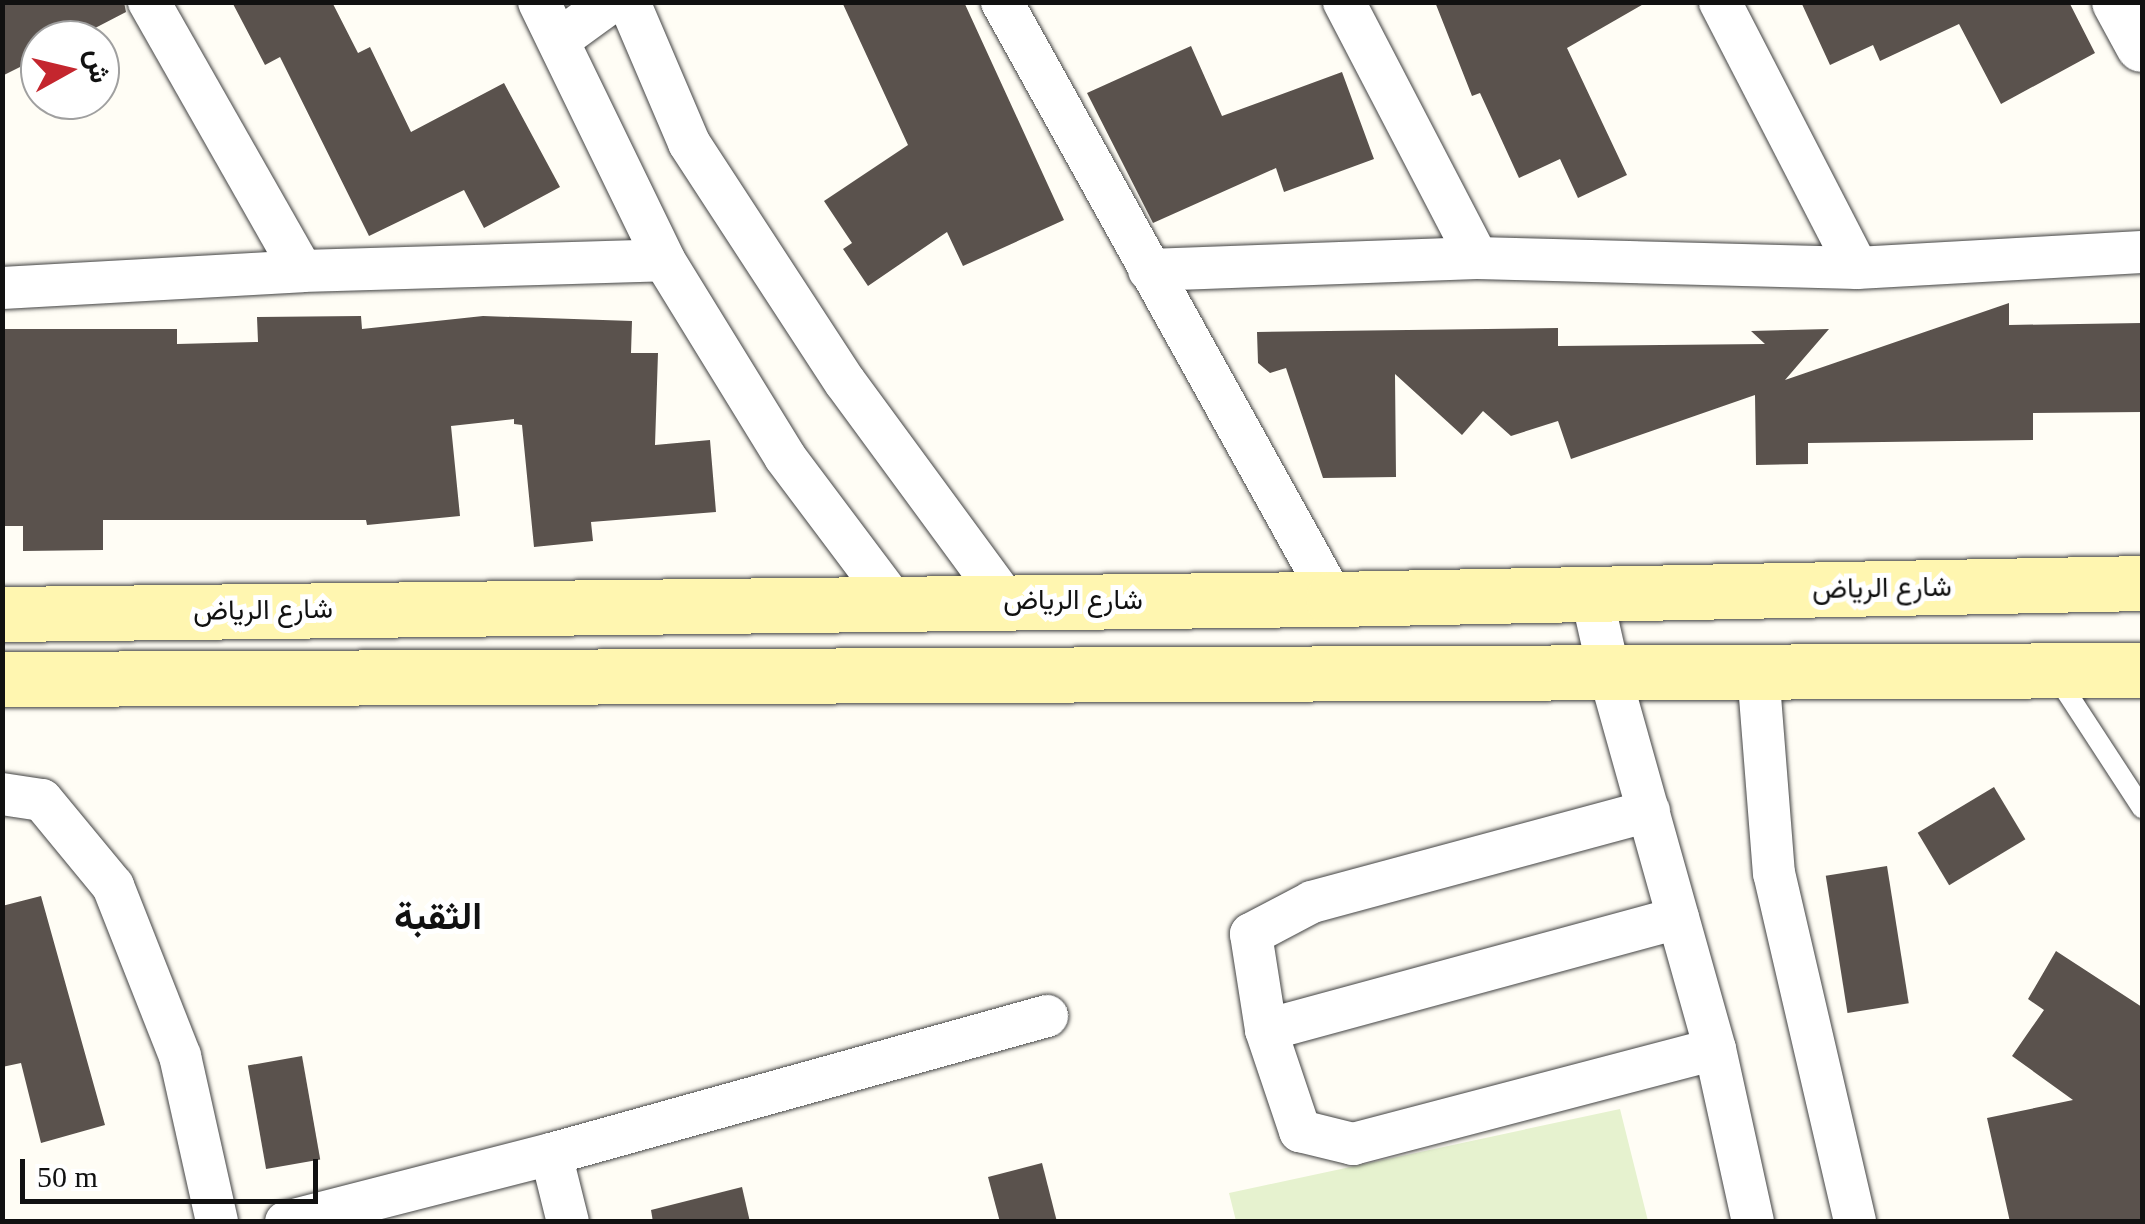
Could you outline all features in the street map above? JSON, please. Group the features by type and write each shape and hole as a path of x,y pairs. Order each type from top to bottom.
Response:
{"main road":[{"name":"شارع الرياض","path":"2,614 1333,599 2142,582"},
{"path":"2,679 2142,670"}],"street":[{"path":"149,2 302,271"},
{"path":"611,2 550,21 664,260 785,457 894,602"},
{"path":"629,2 688,143 845,382 1006,601"},
{"path":"1002,2 1333,599"},
{"path":"1344,2 1476,258"},
{"path":"1720,2 1857,268"},
{"path":"2118,2 2142,46"},
{"path":"1150,270 1476,258 1857,268 2142,252"},
{"path":"2,288 302,271 664,260"},
{"path":"1591,593 1609,672 1715,1048 1753,1222"},
{"path":"1758,672 1774,874 1854,1222"},
{"path":"16,802 113,886 180,1056 217,1222"},
{"path":"1648,811 1312,902 1251,934 1266,1030 1300,1130 1353,1144 1715,1048"},
{"path":"1266,1030 1678,918"},
{"path":"286,1222 551,1154 1046,1016"},
{"path":"551,1154 568,1222"}],"lane":[{"path":"2052,670 2142,808"}],"green space":[{"path":"1620,1109 1648,1221 1236,1221 1229,1193"}],"building":[{"path":"2,2 124,2 126,12 111,20 20,20 20,67 2,76"},
{"path":"232,2 332,2 358,53 370,47 411,132 504,83 560,187 484,228 464,190 369,236 280,57 265,65"},
{"path":"842,2 964,2 1064,220 963,266 947,232 868,286 843,249 852,243 824,201 908,145"},
{"path":"1435,2 1647,2 1567,48 1627,175 1578,198 1560,159 1519,178 1480,93 1472,96"},
{"path":"1801,2 2069,2 2095,53 2001,104 1959,24 1880,61 1873,45 1830,65"},
{"path":"1191,46 1222,116 1342,72 1374,159 1284,192 1276,168 1153,223 1087,93"},
{"path":"2009,303 2009,325 2142,323 2142,412 2033,413 2033,440 1808,443 1808,464 1756,465 1755,395 1571,459 1558,421 1511,436 1483,411 1462,435 1395,374 1396,477 1323,478 1286,368 1270,373 1258,363 1257,332 1558,328 1558,346 1765,344 1751,331 1829,329 1785,380"},
{"path":"361,316 362,329 483,316 632,321 631,353 658,353 655,445 710,440 716,512 591,522 593,541 534,547 522,425 514,424 514,419 451,426 460,516 367,525 366,520 103,520 103,550 23,551 23,526 2,526 2,329 177,329 177,344 258,342 257,317"},
{"path":"1994,787 2025,839 1949,885 1918,833"},
{"path":"1887,866 1909,1003 1848,1013 1826,876"},
{"path":"41,896 105,1125 41,1143 21,1063 2,1067 2,906"},
{"path":"2056,951 2142,1007 2142,1222 2010,1222 1987,1118 2073,1100 2012,1056 2044,1010 2028,999"},
{"path":"302,1056 320,1159 266,1169 248,1066"},
{"path":"1042,1163 1057,1222 1000,1222 988,1177"},
{"path":"742,1187 750,1222 653,1222 651,1210"}],"district":[{"name":"الثقبة","path":"438,917"}]}
